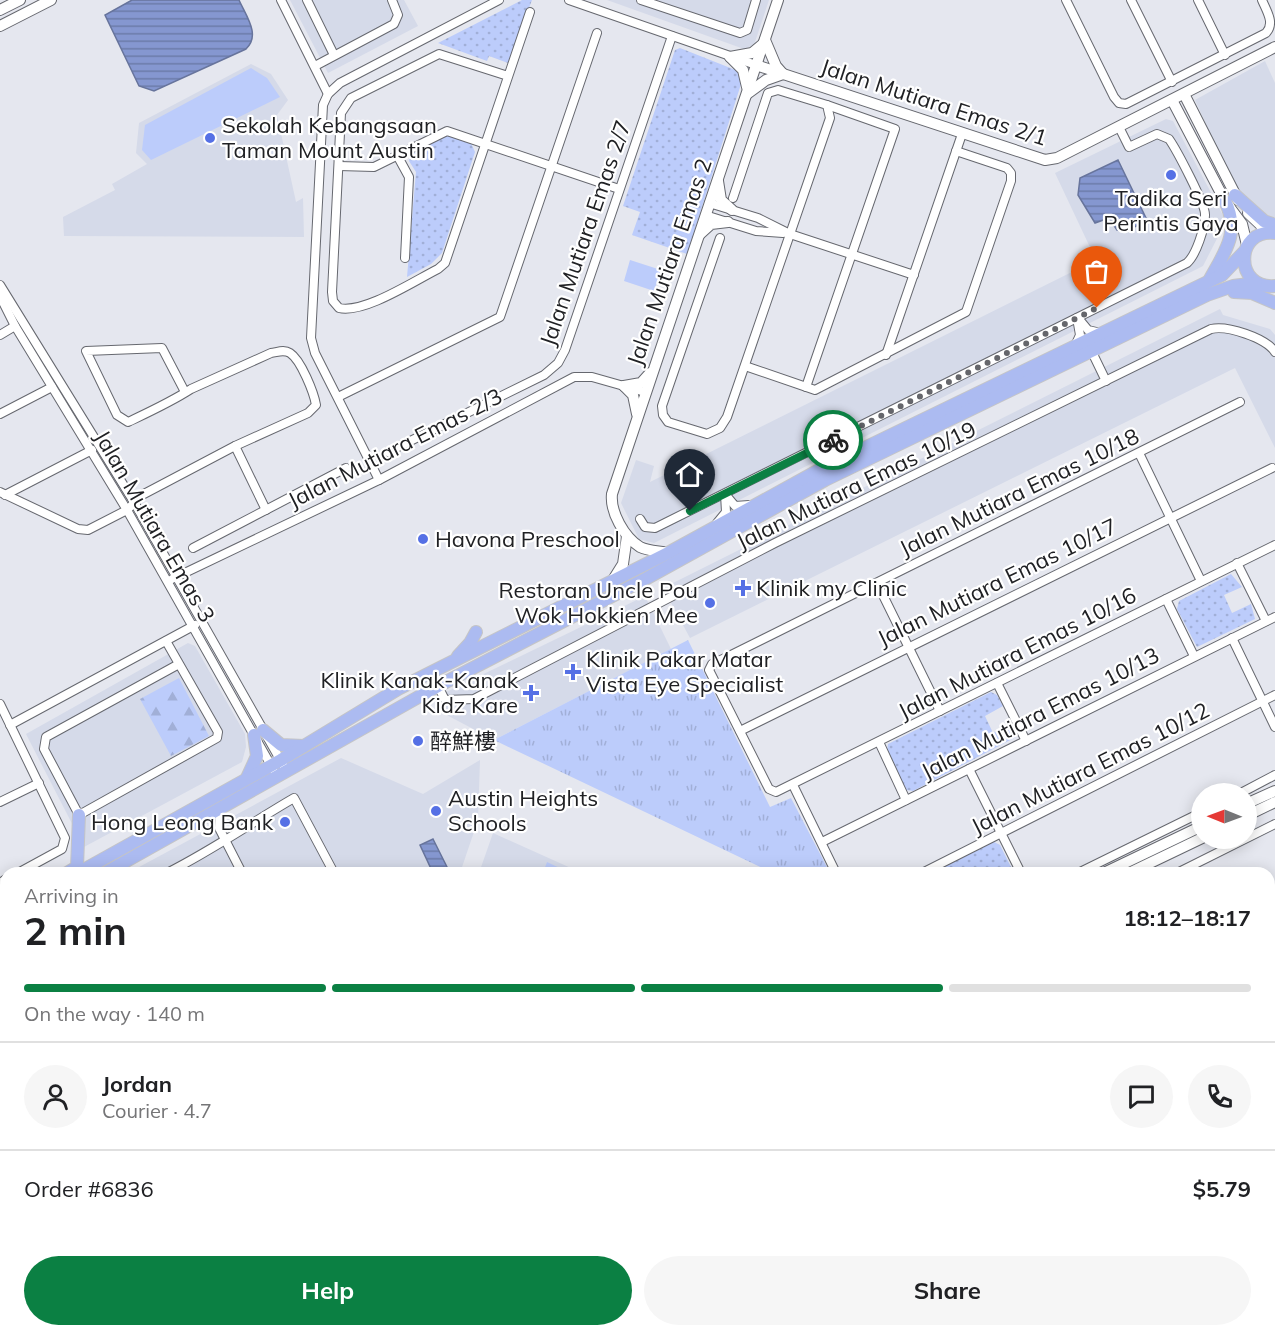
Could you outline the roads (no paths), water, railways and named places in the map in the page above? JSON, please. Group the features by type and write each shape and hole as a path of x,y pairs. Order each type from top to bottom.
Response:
{"main road":[{"path":"116,867 220,808 279,768 647,578 825,480 1091,350 1210,288 1252,238 1273,230 1264,221 1230,198"},
{"path":"1210,288 1233,234 1230,198"},
{"path":"1245,248 1246,272 1256,283"},
{"path":"89,867 246,779 279,768 304,746 398,689 668,553 821,469 1101,333 1210,288 1256,283 1273,288"},
{"path":"1210,288 1242,291 1275,303"},
{"path":"448,665 466,648 476,632"},
{"path":"484,647 489,651 503,651"},
{"path":"246,779 257,756 258,732 281,745 304,746"},
{"path":"77,867 79,815"}],"street":[{"path":"0,10 20,0"},
{"path":"0,26 51,0"},
{"path":"281,0 328,94"},
{"path":"307,0 334,55"},
{"path":"315,66 394,24 398,15 392,0"},
{"path":"379,480 315,353 311,330 322,111 328,94 340,83 499,0"},
{"name":"Jalan Mutiara Emas 2/1","path":"569,0 756,66 1045,160 1057,158 1275,47"},
{"path":"641,0 740,33 747,30 756,0"},
{"name":"Jalan Mutiara Emas 2","path":"627,536 611,499 652,370 778,0"},
{"path":"1066,0 1119,102 1129,103 1266,33 1272,21 1262,0"},
{"path":"1131,0 1172,82"},
{"path":"1198,0 1225,55"},
{"path":"508,76 439,54 351,98 341,113 332,297 339,308 352,308 368,303 442,265 485,143 530,12"},
{"path":"338,397 500,316 597,33"},
{"name":"Jalan Mutiara Emas 2/7","path":"388,452 544,375 555,367 565,350 672,36"},
{"path":"730,57 754,52 765,40 774,62 783,74 765,80 746,96"},
{"path":"730,57 745,73 746,96"},
{"path":"733,198 768,93 778,90 895,129 806,387"},
{"path":"1184,94 1245,230 1245,248"},
{"path":"1172,100 1230,198"},
{"path":"720,238 662,406 663,415 668,422 707,434 714,433 727,417 830,118 827,105"},
{"path":"640,519 645,527 652,529 1187,263 1192,256 1205,219 1202,203 1169,139 1157,134 1129,147 1119,127"},
{"path":"339,166 374,167 445,130 620,189"},
{"path":"886,355 962,134"},
{"path":"745,366 814,390 966,312 1011,180 1011,173 1007,168 956,152"},
{"path":"397,155 409,177 405,258"},
{"path":"721,169 719,195 724,205 732,210"},
{"path":"709,203 758,218 790,234 914,275"},
{"path":"705,215 756,231 790,234"},
{"path":"694,246 705,228 715,222 729,222"},
{"name":"Jalan Mutiara Emas 3","path":"0,285 134,502 192,627 279,768"},
{"name":"Jalan Mutiara Emas 3","path":"0,296 15,327 127,510 171,580 201,621 258,732"},
{"path":"1077,318 1088,330 1101,333"},
{"path":"1075,346 1080,335 1077,318"},
{"path":"0,334 15,327"},
{"name":"Jalan Mutiara Emas 10/19","path":"438,686 446,700 474,699 775,543 1217,328 1263,341 1275,352"},
{"path":"3,493 82,531 88,531 127,510 134,502 235,446 308,413 316,405 304,374 292,354 283,351 271,353 185,392 128,422 122,420 86,351 158,348 165,351 185,392"},
{"path":"1091,350 1106,381"},
{"path":"624,386 641,382 652,370"},
{"name":"Jalan Mutiara Emas 2/3","path":"171,580 379,480 574,377 592,377 645,392"},
{"path":"624,386 633,395 637,418"},
{"path":"0,414 52,387"},
{"name":"Jalan Mutiara Emas 10/18","path":"740,731 710,672 710,666 717,661 1240,402"},
{"path":"235,446 266,510"},
{"path":"3,493 92,450"},
{"path":"1139,453 1201,581"},
{"path":"193,548 346,468"},
{"name":"Jalan Mutiara Emas 10/17","path":"740,731 1170,516 1272,468"},
{"path":"725,494 739,507 757,504"},
{"path":"714,528 726,512 725,494"},
{"path":"612,581 623,564 627,536 643,548 668,553"},
{"name":"Jalan Mutiara Emas 10/16","path":"740,731 769,789 774,792 1275,545"},
{"path":"1237,563 1266,621"},
{"path":"877,583 940,711"},
{"path":"1166,598 1194,656"},
{"name":"Jalan Mutiara Emas 10/13","path":"822,842 1275,617"},
{"path":"10,725 201,621"},
{"path":"1232,638 1275,727"},
{"path":"166,641 218,732 217,738 79,815 44,749 46,737 179,664"},
{"path":"997,683 1026,741"},
{"name":"Jalan Mutiara Emas 10/12","path":"934,867 1275,695"},
{"path":"0,704 65,838 62,849 29,867"},
{"path":"879,742 906,800"},
{"path":"969,769 1018,867"},
{"path":"1257,784 1275,775"},
{"path":"0,802 39,783"},
{"path":"793,784 833,867"},
{"path":"1257,799 1275,790"},
{"path":"179,867 208,852 224,839 294,798 331,867"},
{"path":"1257,811 1275,802"},
{"path":"220,808 219,828 239,867"},
{"path":"1090,867 1191,817"},
{"path":"1189,867 1275,824"},
{"path":"1117,867 1191,831"},
{"path":"1142,867 1191,843"}],"place":[{"name":"Sekolah Kebangsaan Taman Mount Austin","path":"210,138"},
{"name":"Tadika Seri Perintis Gaya","path":"1171,175"},
{"name":"Havona Preschool","path":"423,539"},
{"name":"Klinik my Clinic","path":"743,588"},
{"name":"Restoran Uncle Pou Wok Hokkien Mee","path":"710,603"},
{"name":"Klinik Pakar Matar Vista Eye Specialist","path":"573,672"},
{"name":"Klinik Kanak-Kanak Kidz Kare","path":"531,693"},
{"name":"醉鮮樓","path":"418,741"},
{"name":"Austin Heights Schools","path":"436,811"},
{"name":"Hong Leong Bank","path":"285,822"}]}
